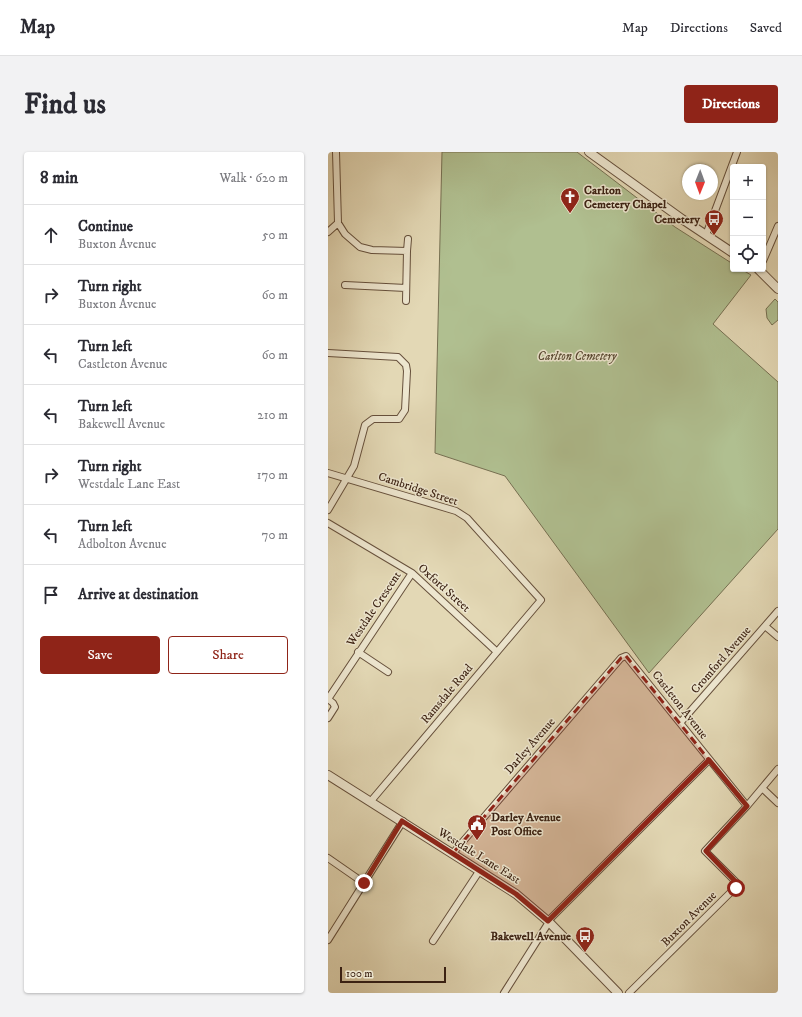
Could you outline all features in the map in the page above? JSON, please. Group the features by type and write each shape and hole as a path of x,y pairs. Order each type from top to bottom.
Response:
{"street":[{"path":"336,152 338,224 352,241 360,247 372,250 408,251"},
{"path":"706,235 737,152"},
{"path":"593,153 730,251"},
{"path":"328,232 338,224"},
{"path":"766,253 778,226"},
{"path":"406,301 408,239"},
{"path":"762,272 778,289"},
{"path":"345,285 406,288"},
{"path":"328,353 398,357 406,365 405,410 403,415 399,419 394,420 373,419 368,421 363,429 354,466 328,510"},
{"name":"Cambridge Street","path":"328,473 456,511 467,518 541,600"},
{"name":"Oxford Street","path":"328,523 412,573 498,652"},
{"name":"Westdale Crescent","path":"328,718 335,707 334,703 328,699 412,573"},
{"name":"Ramsdale Road","path":"371,801 541,600"},
{"name":"Cromford Avenue","path":"680,723 778,611"},
{"path":"765,626 778,637"},
{"path":"358,652 388,672"},
{"name":"Castleton Avenue","path":"626,656 747,806"},
{"name":"Darley Avenue","path":"453,853 620,658 626,656"},
{"path":"504,993 549,921 709,760"},
{"name":"Buxton Avenue","path":"630,993 736,888 736,882 706,851 778,769"},
{"name":"Westdale Lane East","path":"328,774 516,894 549,921 618,993"},
{"path":"762,788 778,802"},
{"path":"328,940 402,821"},
{"path":"328,858 364,883"},
{"path":"434,941 480,870"}],"highlighted area":[{"path":"626,656 709,760 548,921 516,894 453,853 621,658"}],"green space":[{"name":"Carlton Cemetery","path":"442,152 577,152 675,227 730,262 730,272 746,272 751,275 713,324 778,382 778,529 649,673 505,476 435,453"},
{"path":"775,299 778,302 778,320 772,325 767,318 766,309"}],"place":[{"name":"Carlton Cemetery Chapel","path":"570,214"},
{"name":"Cemetery","path":"714,236"},
{"name":"Darley Avenue Post Office","path":"477,841"},
{"name":"Bakewell Avenue","path":"585,953"}],"route":[{"path":"364,883 402,821 516,894 532,905 548,921 709,760 747,806 706,851 736,882 736,888"}]}
